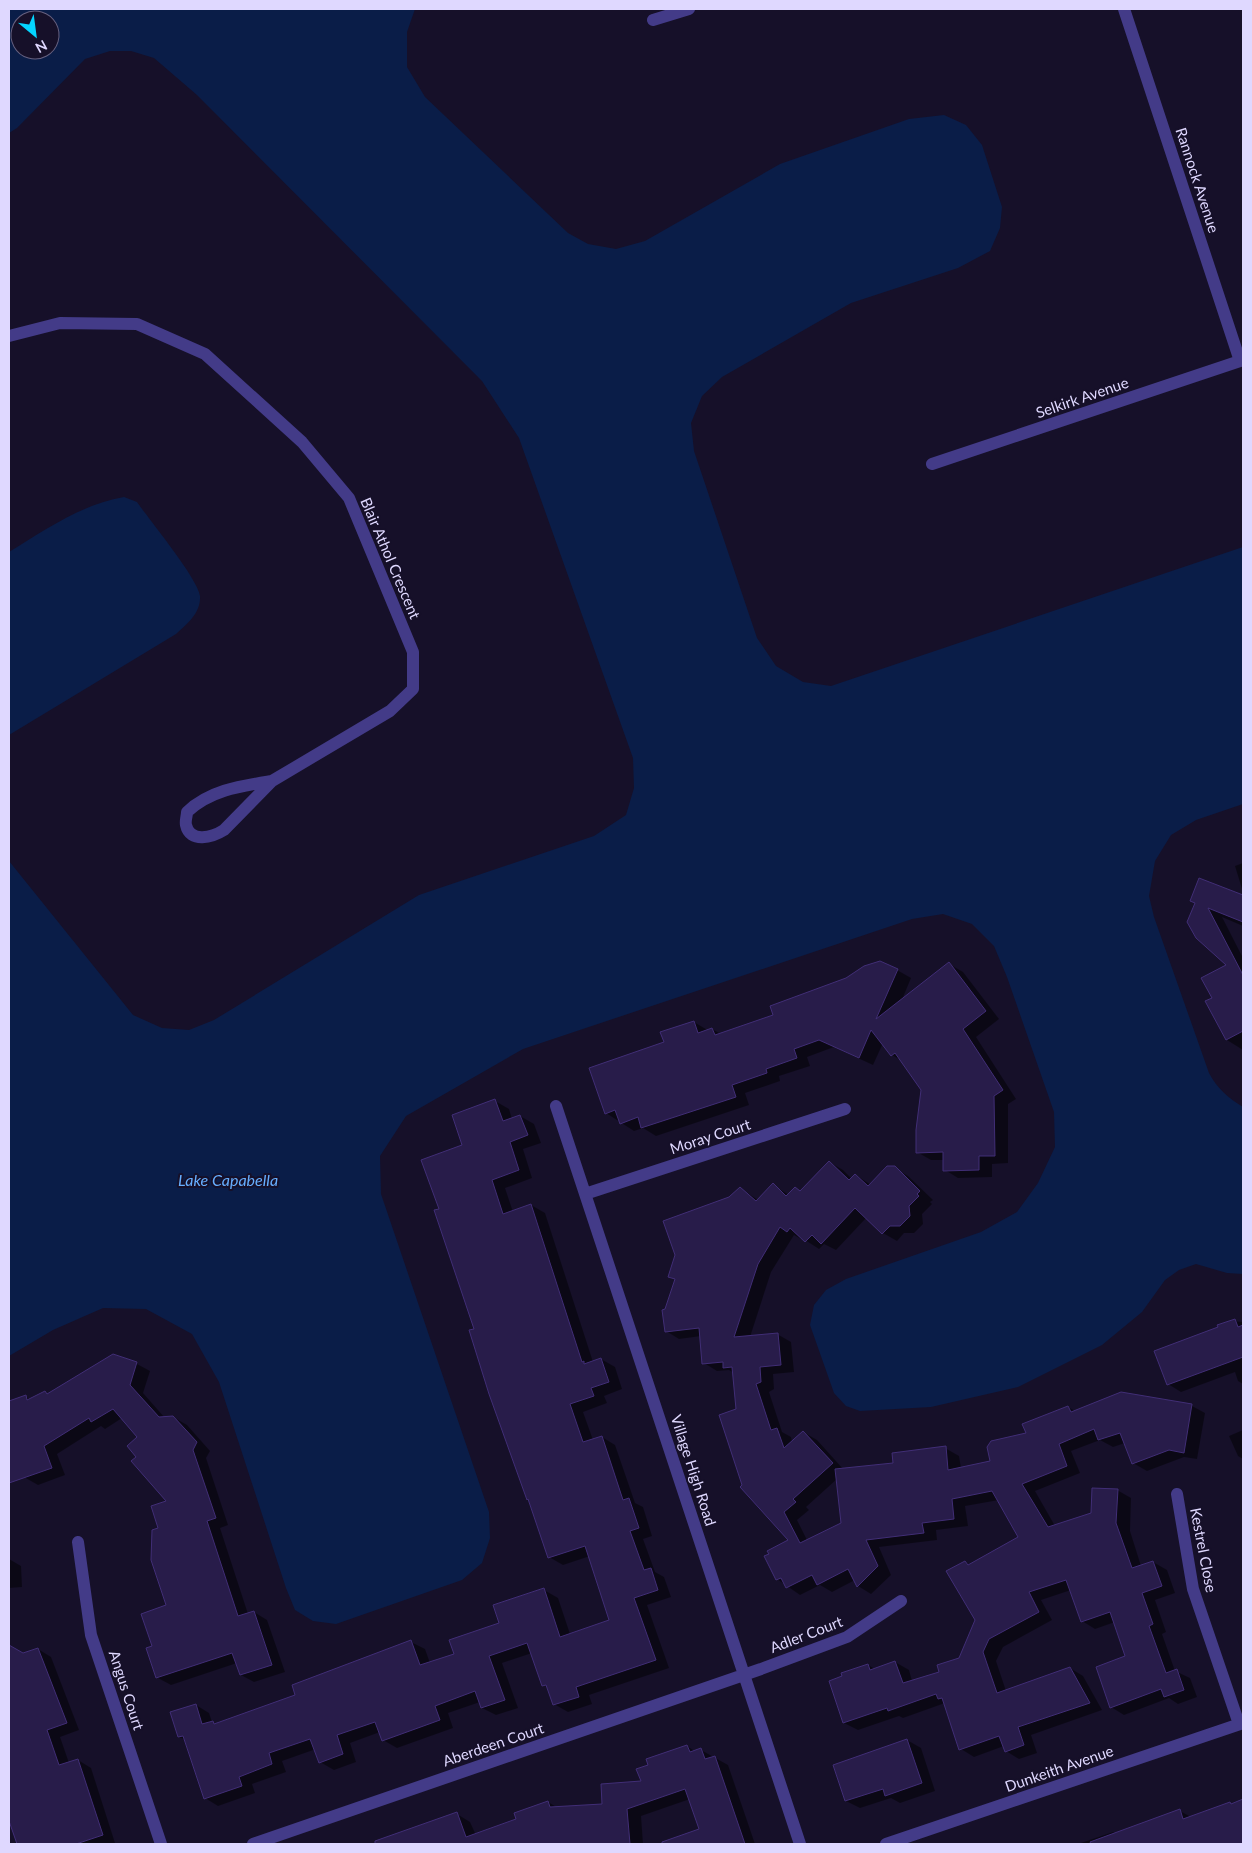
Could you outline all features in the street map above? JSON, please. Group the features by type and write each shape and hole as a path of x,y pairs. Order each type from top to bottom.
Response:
{"street":[{"path":"653,20 689,9"},
{"name":"Rannock Avenue","path":"1124,9 1242,360"},
{"name":"Blair Athol Crescent","path":"9,336 60,323 137,324 205,354 302,442 349,498 412,652 413,689 390,711 272,780 224,830 214,836 201,838 190,832 186,825 187,812 196,803 208,796 232,788 272,780"},
{"name":"Selkirk Avenue","path":"932,464 1242,360"},
{"name":"Village High Road","path":"556,1106 800,1844"},
{"name":"Moray Court","path":"585,1194 845,1109"},
{"name":"Kestrel Close","path":"1177,1494 1193,1589 1241,1724"},
{"name":"Angus Court","path":"78,1542 91,1635 161,1844"},
{"name":"Adler Court","path":"745,1674 847,1637 901,1602"},
{"name":"Aberdeen Court","path":"253,1844 745,1674"},
{"name":"Dunkeith Avenue","path":"886,1844 1241,1724"}],"water":[{"name":"Lake Capabella","path":"9,9 415,9 407,32 407,67 425,97 568,233 588,244 616,249 645,241 780,164 909,119 944,115 966,125 982,145 1002,207 1000,228 990,251 958,268 851,303 722,377 702,396 691,423 694,451 757,638 776,666 803,682 831,686 1243,547 1243,804 1196,820 1171,835 1155,861 1149,896 1154,917 1209,1073 1223,1092 1243,1107 1243,1274 1227,1273 1196,1264 1179,1270 1165,1280 1142,1312 1102,1345 1018,1387 931,1407 860,1411 846,1406 834,1393 810,1325 814,1305 826,1290 846,1279 981,1232 1017,1212 1038,1183 1055,1147 1054,1112 1007,977 994,946 972,924 943,914 912,919 523,1049 406,1116 380,1156 381,1194 489,1512 490,1538 482,1563 462,1580 336,1624 313,1621 295,1610 286,1588 219,1382 192,1334 146,1309 103,1308 53,1330 9,1356 9,861 133,1015 162,1028 189,1030 214,1020 419,895 594,836 626,815 634,788 633,758 519,438 482,381 197,95 154,58 131,51 110,51 85,59 17,128 9,133"},
{"path":"124,497 137,502 191,577 200,596 196,613 176,634 9,735 9,552 64,519 93,505"}],"building":[{"path":"1199,878 1243,895 1243,922 1208,908 1243,975 1243,1031 1226,1040 1205,1001 1212,998 1201,978 1226,965 1196,938 1187,922 1195,903 1190,901"},
{"path":"880,961 898,969 876,1019 949,962 986,1011 963,1029 1003,1090 994,1096 995,1156 979,1156 979,1170 943,1171 943,1152 916,1153 916,1130 921,1090 895,1053 891,1056 871,1030 859,1058 819,1040 794,1049 797,1058 766,1069 767,1073 732,1085 736,1097 641,1128 638,1117 620,1124 615,1110 605,1114 589,1068 664,1042 660,1032 694,1021 698,1033 712,1028 715,1035 773,1015 770,1006 846,978 864,966"},
{"path":"495,1099 503,1121 520,1115 528,1135 510,1142 519,1170 492,1180 503,1214 531,1204 582,1362 584,1361 584,1364 601,1358 609,1382 591,1388 594,1396 570,1404 583,1442 602,1436 623,1500 629,1498 639,1528 630,1531 644,1570 651,1568 658,1590 634,1598 656,1660 576,1687 579,1697 553,1705 546,1685 542,1686 527,1643 489,1656 505,1700 481,1708 475,1691 435,1706 440,1720 382,1741 375,1722 337,1735 343,1754 319,1763 310,1739 269,1753 272,1764 239,1777 242,1786 204,1799 183,1736 178,1737 170,1712 196,1704 202,1724 213,1721 214,1724 295,1695 292,1685 411,1640 420,1665 454,1654 449,1640 499,1623 493,1605 544,1588 560,1637 609,1620 585,1546 548,1558 489,1394 469,1330 474,1329 434,1210 439,1209 421,1160 462,1145 452,1115"},
{"path":"829,1161 849,1180 855,1174 868,1186 887,1166 895,1166 920,1191 917,1194 919,1196 909,1206 910,1216 900,1226 890,1226 882,1234 855,1208 821,1244 812,1235 805,1242 790,1228 787,1232 780,1227 758,1264 734,1337 778,1333 781,1365 760,1367 761,1382 756,1384 771,1430 777,1428 784,1448 803,1431 833,1463 793,1499 796,1502 784,1512 800,1543 841,1523 835,1469 893,1463 892,1453 946,1446 948,1470 990,1461 987,1447 991,1441 1026,1433 1022,1424 1068,1406 1071,1412 1121,1392 1192,1404 1184,1453 1169,1450 1132,1464 1120,1433 1098,1440 1094,1429 1059,1444 1067,1466 1022,1484 1048,1527 1091,1513 1092,1488 1118,1489 1116,1523 1132,1568 1153,1561 1162,1586 1142,1593 1153,1624 1149,1626 1166,1673 1177,1669 1184,1690 1164,1697 1161,1689 1110,1708 1096,1667 1125,1656 1110,1612 1081,1622 1066,1580 1029,1592 1039,1612 989,1639 983,1652 997,1693 1070,1667 1090,1703 1018,1727 1024,1745 1005,1752 999,1736 959,1750 942,1698 938,1699 936,1694 888,1711 887,1708 843,1723 829,1681 842,1676 841,1673 868,1664 870,1670 895,1661 903,1683 939,1672 937,1665 959,1658 975,1620 946,1571 965,1561 968,1565 1018,1537 992,1491 952,1499 954,1519 922,1523 924,1533 866,1540 878,1566 857,1587 848,1569 817,1585 812,1575 786,1588 781,1578 776,1580 764,1556 769,1554 767,1551 788,1540 740,1487 742,1485 719,1415 736,1409 732,1367 723,1368 723,1362 702,1364 699,1328 665,1332 662,1310 665,1309 675,1279 668,1277 675,1255 663,1221 729,1197 740,1187 756,1201 773,1183 786,1196 795,1187 800,1191"},
{"path":"1235,1319 1238,1327 1243,1325 1243,1357 1167,1385 1154,1351"},
{"path":"113,1354 137,1362 130,1385 159,1417 173,1416 197,1442 193,1450 216,1518 207,1521 238,1616 254,1611 272,1665 240,1675 232,1653 156,1678 146,1648 152,1646 141,1614 166,1605 151,1560 152,1530 158,1528 151,1506 166,1501 131,1461 136,1457 127,1446 137,1437 113,1409 91,1422 89,1418 44,1446 52,1468 9,1483 9,1401 26,1395 27,1400 45,1391 47,1394"},
{"path":"9,1645 23,1653 38,1648 67,1723 47,1730 59,1765 78,1759 103,1835 76,1844 17,1844 9,1821"},
{"path":"907,1739 922,1783 885,1796 883,1789 845,1801 833,1765"},
{"path":"687,1745 690,1752 701,1748 705,1759 715,1756 745,1844 662,1844 662,1842 699,1829 685,1789 627,1809 630,1844 375,1844 375,1841 457,1812 466,1837 516,1819 514,1813 548,1801 550,1807 602,1804 601,1784 641,1781 636,1769 648,1765 646,1759"},
{"path":"1243,1799 1243,1844 1091,1844 1090,1842 1180,1809 1183,1819"}]}
